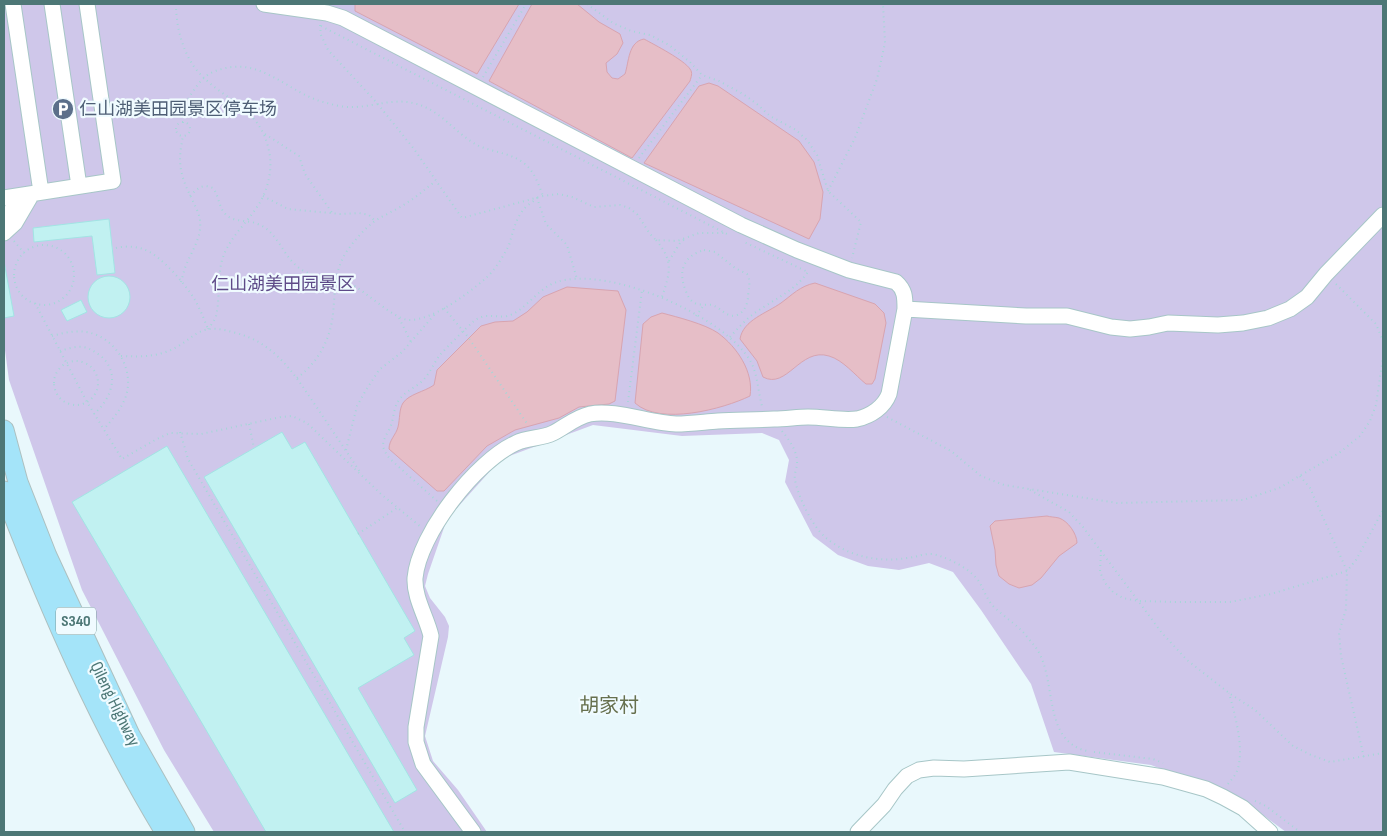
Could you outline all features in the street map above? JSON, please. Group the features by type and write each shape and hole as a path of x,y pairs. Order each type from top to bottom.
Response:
{"main road":[{"name":"Qileng Highway","path":"4,430 18,482 47,556 130,735 185,832"},
{"name":"Qileng Highway","path":"4,491 71,652 117,746 165,832"}],"street":[{"path":"5,227 15,224 36,193 13,4"},
{"path":"52,4 79,186"},
{"path":"4,198 113,180 87,4"},
{"path":"264,4 320,19 337,16 346,20 741,225 797,250 849,270 896,282 902,287 905,295 905,309 889,394 875,411 858,418 809,417 676,424 604,413 589,414 551,434 517,442 493,458 475,475 447,509 424,546 415,580 418,597 429,624 431,636 416,727 416,742 423,764 473,832"},
{"path":"905,309 1026,316 1067,316 1130,329 1168,323 1218,325 1243,323 1268,318 1290,309 1307,297 1326,274 1383,216"},
{"path":"858,832 884,805 907,776 919,770 1069,762 1144,773 1206,789 1224,796 1243,808 1270,832"}],"path":[{"path":"176,4 180,35 186,53 195,68 204,78 250,114 259,124 270,156 270,172 263,196 256,210 225,252 221,265 216,318 208,329"},
{"path":"477,88 526,4"},
{"path":"587,4 613,23 631,32 650,35 669,45 690,62 702,75 719,81 743,94 770,116 796,130 807,140 817,155 828,191 861,222 849,270"},
{"path":"828,191 855,138 877,79 885,42 883,4"},
{"path":"320,19 321,35 328,50 377,103 414,149 462,218 543,196 559,194 572,197 594,207 620,205 630,208 637,214 650,234 662,247 669,261"},
{"path":"320,19 734,237"},
{"path":"183,123 187,101 204,78 214,71 227,67 242,66 253,68 266,73 307,97 325,103 349,107 396,101 426,107 479,146 519,159 529,167 543,196"},
{"path":"632,168 702,75"},
{"path":"183,123 189,125 190,129 188,134 183,136 178,133 177,128 179,124 183,123"},
{"path":"264,134 299,156 305,174 333,214"},
{"path":"181,282 186,265 196,246 200,219 183,182 179,167 183,136"},
{"path":"297,378 317,358 327,341 332,321 335,278 346,252 375,221 409,202 436,181"},
{"path":"190,196 200,186 208,186 215,191 223,211 229,217 258,224 277,238 289,257 307,273 348,282 365,292 399,318 411,342"},
{"path":"263,196 288,209 333,214 358,213 369,215 375,221"},
{"path":"537,198 546,224 567,245 577,279"},
{"path":"399,318 410,320 436,312 471,290 487,277 500,262 518,217 537,198"},
{"path":"5,227 24,253"},
{"path":"656,240 677,241 700,233 726,233"},
{"path":"662,297 669,261 680,243 688,236"},
{"path":"730,337 743,322 758,310 801,283 808,272 743,241"},
{"path":"46,245 56,247 64,252 74,268 72,287 66,296 58,302 48,305 29,301 21,294 16,285 14,275 16,265 24,253 36,246 46,245"},
{"path":"116,248 126,246 144,249 158,258 195,299 208,329"},
{"path":"704,250 715,252 735,268 747,274 750,279 748,302 741,312 729,315 715,306 704,304 692,302 688,296 683,284 682,270 686,260 694,253 704,250"},
{"path":"1326,274 1376,324 1383,341"},
{"path":"447,509 390,459 383,447 399,399 426,378 439,356 475,321 484,316 507,316 515,312 544,288 558,281 577,279 623,283 662,297 716,326 730,337 750,362 756,378 762,406 795,451 797,463 795,478 798,489 811,520 824,536 862,557 888,560 908,558 926,553 938,555 969,571 978,581 993,606 1023,631 1038,651 1045,666 1050,697 1060,734 1067,741 1077,748 1153,759 1171,766"},
{"path":"626,417 642,290"},
{"path":"35,303 87,402 122,459 157,439 170,434 180,432 201,434 292,416 307,423 396,508 430,534"},
{"path":"696,316 704,304"},
{"path":"444,308 468,337 529,425"},
{"path":"346,450 357,406 366,390 380,370 402,352 436,312"},
{"path":"121,356 144,357 163,354 199,332 208,329 219,329 248,336 265,345 281,359 297,378 363,476"},
{"path":"52,336 66,332 94,334 104,339 121,356 127,376 125,400 112,421 104,429"},
{"path":"60,351 72,347 84,347 94,351 104,359 110,368 113,378 112,388 105,402 94,414"},
{"path":"875,411 950,451 981,476 1004,485 1117,503 1243,500 1279,488 1339,453 1360,436 1370,421 1376,405 1383,357"},
{"path":"76,361 84,362 95,371 98,377 96,391 87,402 73,404 66,402 56,392 55,377 58,371 66,364 76,361"},
{"path":"249,424 254,448"},
{"path":"180,432 188,459 405,832"},
{"path":"1300,476 1310,488 1347,572 1346,609 1339,633 1341,656 1364,758"},
{"path":"1028,490 1069,512 1101,550 1162,633 1187,660 1229,694 1255,710 1293,746 1330,762 1383,754"},
{"path":"358,534 396,508"},
{"path":"1101,550 1100,572 1104,583 1122,598 1138,601 1230,602 1271,594 1347,572 1356,560 1383,510"},
{"path":"1227,786 1237,772 1240,756 1235,715 1229,694"},
{"path":"1250,798 1266,806 1300,832"}],"green space":[{"name":"仁山湖美田园景区","path":"4,4 1383,4 1383,832 1286,832 1244,801 1151,765 1054,752 1031,684 953,572 929,563 899,570 868,566 838,555 813,536 785,482 789,460 779,440 762,433 682,436 593,425 501,459 447,519 428,574 425,586 430,598 445,617 449,626 425,736 433,761 458,790 487,832 214,832 164,750 82,590 9,380 4,343"}],"shaded area":[{"path":"355,4 519,4 477,74 355,11"},
{"path":"532,4 577,4 599,22 620,34 623,43 617,54 606,63 607,72 612,78 618,79 625,74 632,48 644,39 676,57 690,69 692,74 690,81 632,158 489,81"},
{"path":"709,83 718,86 799,141 814,162 823,192 820,219 809,239 644,163 699,86"},
{"path":"815,283 875,304 884,313 886,323 875,379 872,384 866,384 844,364 834,358 819,355 810,357 779,378 763,377 757,361 740,339 742,332 756,318 801,289"},
{"path":"567,287 618,291 626,310 615,401 609,404 579,407 559,418 515,430 487,446 444,491 437,491 389,449 398,427 403,403 409,397 434,385 437,370 481,326 495,322 513,321 527,312 543,297"},
{"path":"662,313 706,327 718,333 732,345 747,369 751,387 750,396 724,406 692,413 660,413 646,410 635,403 643,324 651,317"},
{"path":"1047,516 1059,518 1066,522 1074,532 1077,543 1059,556 1041,578 1032,585 1019,588 1009,584 999,576 990,526 995,521"}],"building":[{"path":"109,219 115,273 97,275 92,236 34,242 33,228"},
{"path":"4,261 14,316 4,318"},
{"path":"105,276 113,276 124,282 130,297 124,312 113,318 105,318 94,312 88,301 88,293 94,282"},
{"path":"81,300 87,312 67,321 61,310"},
{"path":"282,432 292,449 305,442 415,631 404,638 414,655 358,688 417,790 395,803 204,477"},
{"path":"167,446 394,832 266,832 72,502"}],"place":[{"name":"仁山湖美田园景区停车场","path":"63,109"}],"district":[{"name":"胡家村","path":"609,706"}]}
